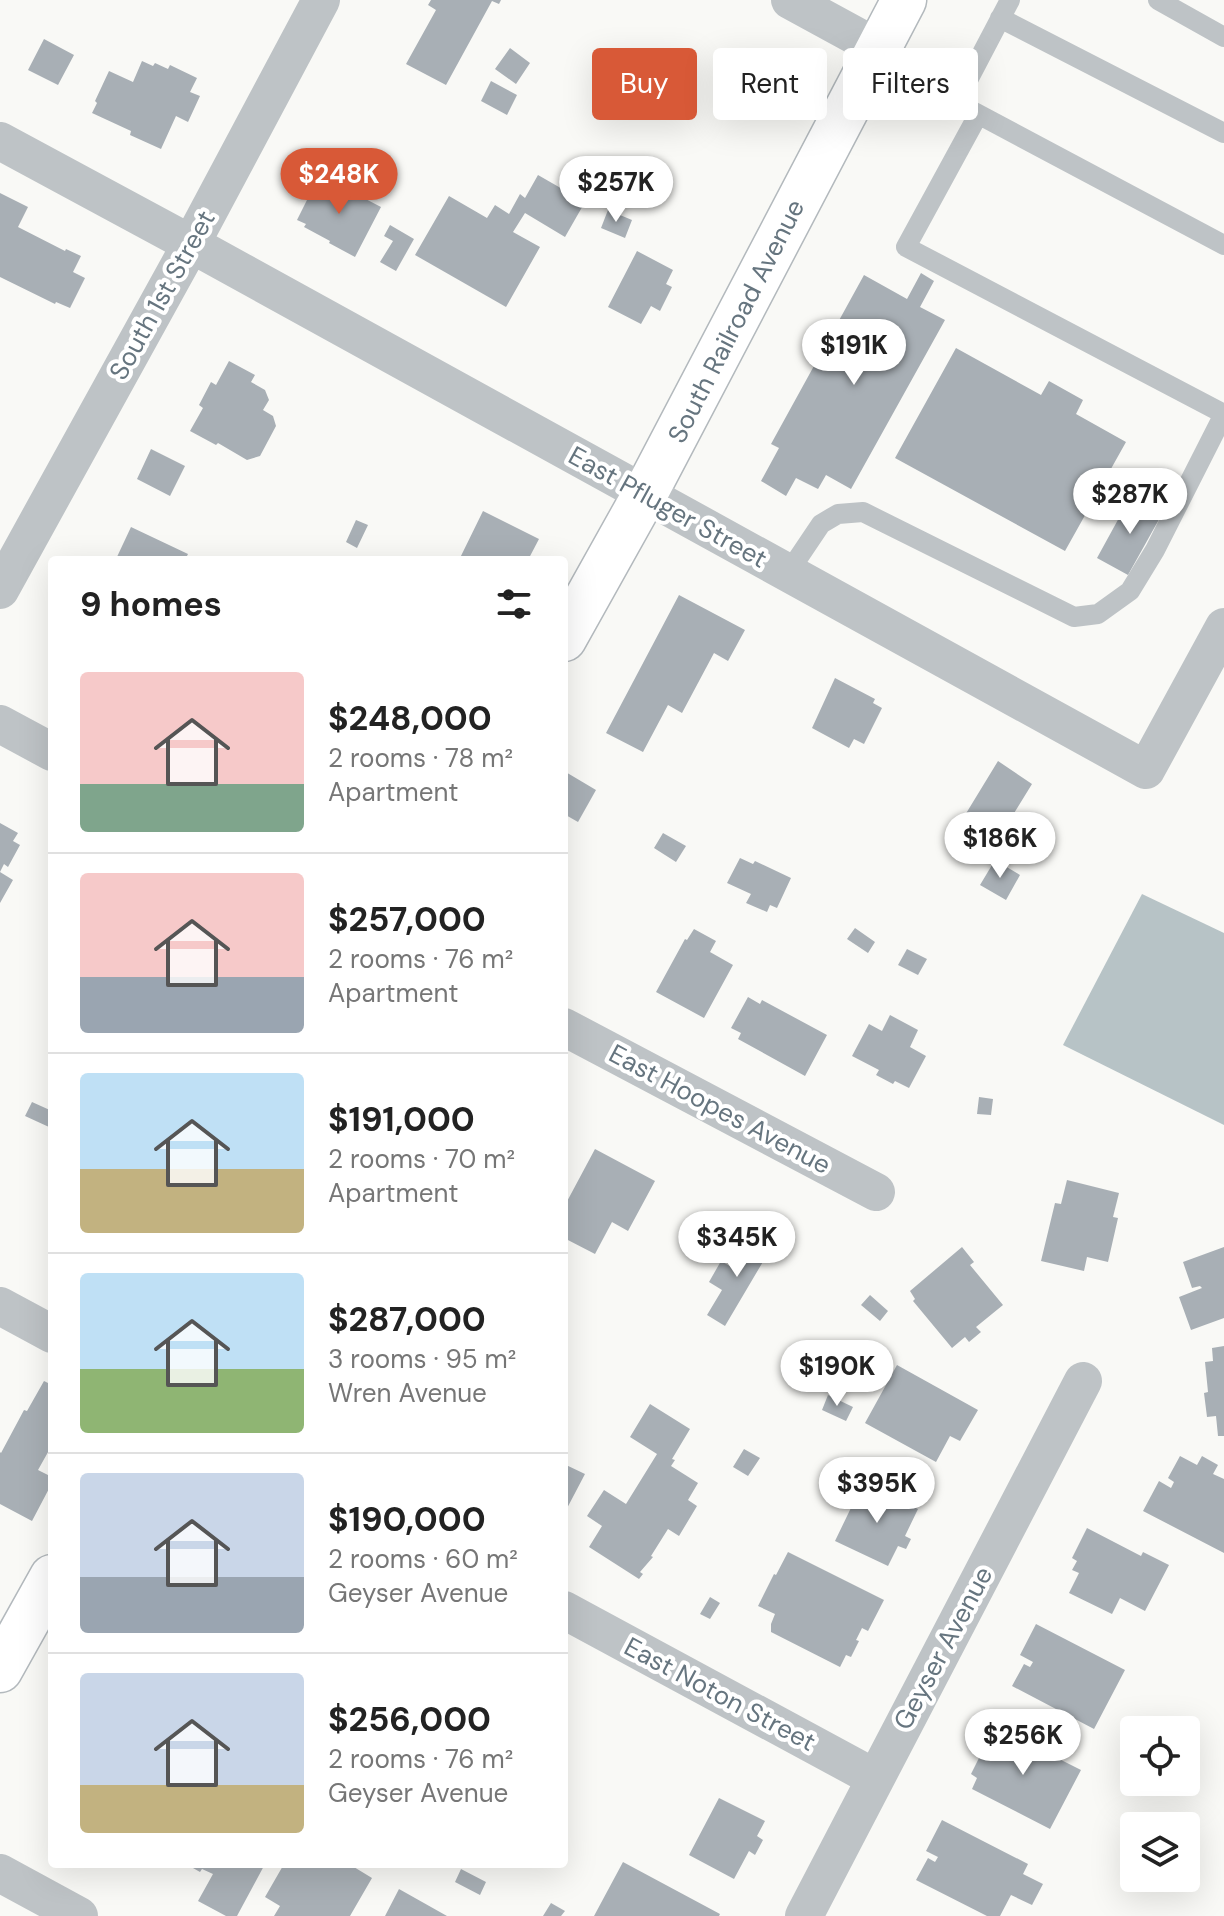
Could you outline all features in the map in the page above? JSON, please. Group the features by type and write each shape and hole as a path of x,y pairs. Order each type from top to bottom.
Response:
{"street":[{"name":"South 1st Street","path":"0,590 191,244 321,0"},
{"path":"790,0 878,48"},
{"name":"South Railroad Avenue","path":"878,48 904,0"},
{"name":"South Railroad Avenue","path":"568,632 645,494 843,115"},
{"name":"East Pfluger Street","path":"0,141 1146,770 1224,627"},
{"path":"0,724 48,750"},
{"name":"East Hoopes Avenue","path":"568,1029 876,1192"},
{"path":"0,1306 48,1332"},
{"name":"Geyser Avenue","path":"804,1916 1083,1381"},
{"path":"0,1670 48,1584"},
{"name":"East Noton Street","path":"568,1612 875,1778"},
{"path":"0,1873 79,1916"}],"lane":[{"path":"1158,0 1224,37"},
{"path":"978,61 1005,9 1224,133"},
{"path":"978,115 1224,245"},
{"path":"788,573 821,524 838,514 863,512 1074,617 1098,614 1130,591 1155,550 1224,414 906,247 975,120"}],"shaded area":[{"path":"1142,894 1224,933 1224,1125 1063,1045"}],"building":[{"path":"431,0 501,0 499,4 492,1 446,85 406,64 436,10 428,5"},
{"path":"44,39 74,55 58,85 28,70"},
{"path":"510,48 530,63 516,84 495,69"},
{"path":"142,61 168,69 170,65 197,78 190,92 200,96 188,122 176,116 161,149 92,113 109,71 133,82"},
{"path":"491,81 517,95 507,115 481,101"},
{"path":"538,175 585,202 565,237 525,213 513,232 540,247 506,307 415,255 449,196 487,218 495,205 509,214 520,194 525,198"},
{"path":"317,180 328,186 331,181 381,207 355,257 297,220"},
{"path":"0,193 28,207 18,227 81,256 73,272 85,278 70,308 55,304 0,277"},
{"path":"608,210 632,220 625,238 601,228"},
{"path":"390,225 414,239 396,271 380,262 393,241 384,236"},
{"path":"637,251 673,270 666,284 672,287 660,311 651,306 641,324 608,307"},
{"path":"921,273 934,281 920,307 945,320 851,489 826,475 818,489 796,478 786,496 761,481 779,448 771,444 864,275 907,299"},
{"path":"956,348 1041,395 1049,381 1083,400 1076,414 1126,442 1065,551 895,458"},
{"path":"229,361 255,375 251,382 265,390 269,400 263,410 273,416 276,426 260,456 247,460 190,431 203,408 199,405 211,382 216,385"},
{"path":"151,449 185,466 170,496 137,479"},
{"path":"1131,496 1162,514 1128,575 1097,558"},
{"path":"483,511 539,539 530,556 461,556"},
{"path":"356,520 368,525 357,548 346,542"},
{"path":"131,527 188,554 187,556 117,556"},
{"path":"679,595 745,630 728,661 714,653 682,713 668,705 643,752 606,733"},
{"path":"835,678 875,699 873,703 882,708 864,744 854,739 849,748 812,728"},
{"path":"998,761 1032,784 1003,831 993,824 972,858 948,843"},
{"path":"568,773 596,790 578,822 568,816"},
{"path":"0,823 18,833 13,841 20,845 8,867 4,864 0,872"},
{"path":"663,833 686,846 676,862 654,848"},
{"path":"740,858 753,864 755,861 791,878 777,908 770,905 767,912 746,903 751,894 727,883"},
{"path":"995,860 1020,875 1006,900 980,885"},
{"path":"0,872 13,880 0,903"},
{"path":"855,928 875,942 868,953 847,939"},
{"path":"694,929 716,941 710,952 733,965 704,1018 656,992 685,939"},
{"path":"907,949 927,959 918,975 898,965"},
{"path":"748,997 760,1004 762,1000 827,1035 805,1076 738,1039 741,1033 731,1028"},
{"path":"890,1015 918,1030 910,1047 926,1056 909,1088 876,1075 879,1070 852,1056 869,1024 882,1031"},
{"path":"979,1097 993,1099 991,1115 977,1114"},
{"path":"32,1102 48,1109 48,1127 25,1116"},
{"path":"595,1149 655,1181 628,1231 612,1222 595,1254 568,1240 568,1200"},
{"path":"1067,1180 1119,1193 1113,1217 1118,1218 1108,1262 1087,1257 1084,1271 1041,1261 1055,1203 1061,1204"},
{"path":"756,1233 774,1243 725,1326 707,1315 722,1290 709,1282 721,1261 735,1269"},
{"path":"962,1247 974,1262 970,1265 1003,1305 976,1327 981,1332 969,1342 965,1337 952,1348 913,1301 915,1299 910,1291"},
{"path":"1224,1247 1224,1318 1191,1330 1179,1297 1202,1288 1192,1288 1183,1262"},
{"path":"870,1295 888,1311 880,1321 861,1305"},
{"path":"1224,1346 1224,1436 1218,1436 1216,1416 1207,1417 1205,1362 1213,1361 1212,1348"},
{"path":"897,1365 978,1410 960,1441 950,1436 936,1462 865,1423"},
{"path":"44,1381 48,1383 48,1452 38,1470 48,1475 48,1491 32,1521 0,1504 0,1452 24,1410 27,1411"},
{"path":"828,1395 853,1407 846,1421 822,1410"},
{"path":"650,1404 690,1429 671,1466 698,1483 688,1500 697,1506 679,1536 668,1529 653,1557 640,1572 643,1574 639,1579 589,1547 602,1526 587,1516 604,1490 626,1504 657,1454 630,1437"},
{"path":"744,1449 760,1458 748,1476 733,1467"},
{"path":"1180,1456 1197,1465 1202,1456 1218,1465 1213,1474 1224,1479 1224,1553 1143,1511 1159,1481 1171,1488 1174,1482 1168,1478"},
{"path":"568,1466 585,1474 568,1506"},
{"path":"863,1483 918,1509 905,1536 911,1539 906,1549 898,1546 888,1566 835,1541"},
{"path":"1087,1528 1141,1556 1143,1552 1169,1565 1145,1611 1120,1598 1112,1614 1069,1593 1079,1573 1072,1570 1077,1561 1072,1558"},
{"path":"788,1552 884,1600 868,1631 862,1628 851,1657 846,1655 840,1667 771,1632 775,1614 758,1606"},
{"path":"710,1597 720,1603 710,1619 700,1614"},
{"path":"1036,1624 1125,1670 1094,1729 1012,1686 1024,1664 1030,1667 1033,1662 1020,1655"},
{"path":"992,1725 1081,1770 1050,1829 972,1789 977,1778 971,1774"},
{"path":"719,1798 765,1821 757,1836 763,1840 755,1855 749,1851 734,1879 689,1855"},
{"path":"942,1820 1028,1864 1023,1874 1043,1884 1032,1905 1011,1895 1000,1916 987,1916 916,1880 928,1858 935,1862 938,1857 926,1851"},
{"path":"623,1862 720,1914 719,1916 594,1916"},
{"path":"193,1868 263,1868 237,1916 226,1916 198,1901 213,1874 202,1869 200,1872"},
{"path":"282,1868 356,1868 372,1878 350,1916 274,1916 280,1906 265,1897"},
{"path":"461,1869 486,1882 480,1895 455,1882"},
{"path":"399,1889 447,1916 385,1916"},
{"path":"551,1903 565,1911 561,1916 543,1916"}]}
